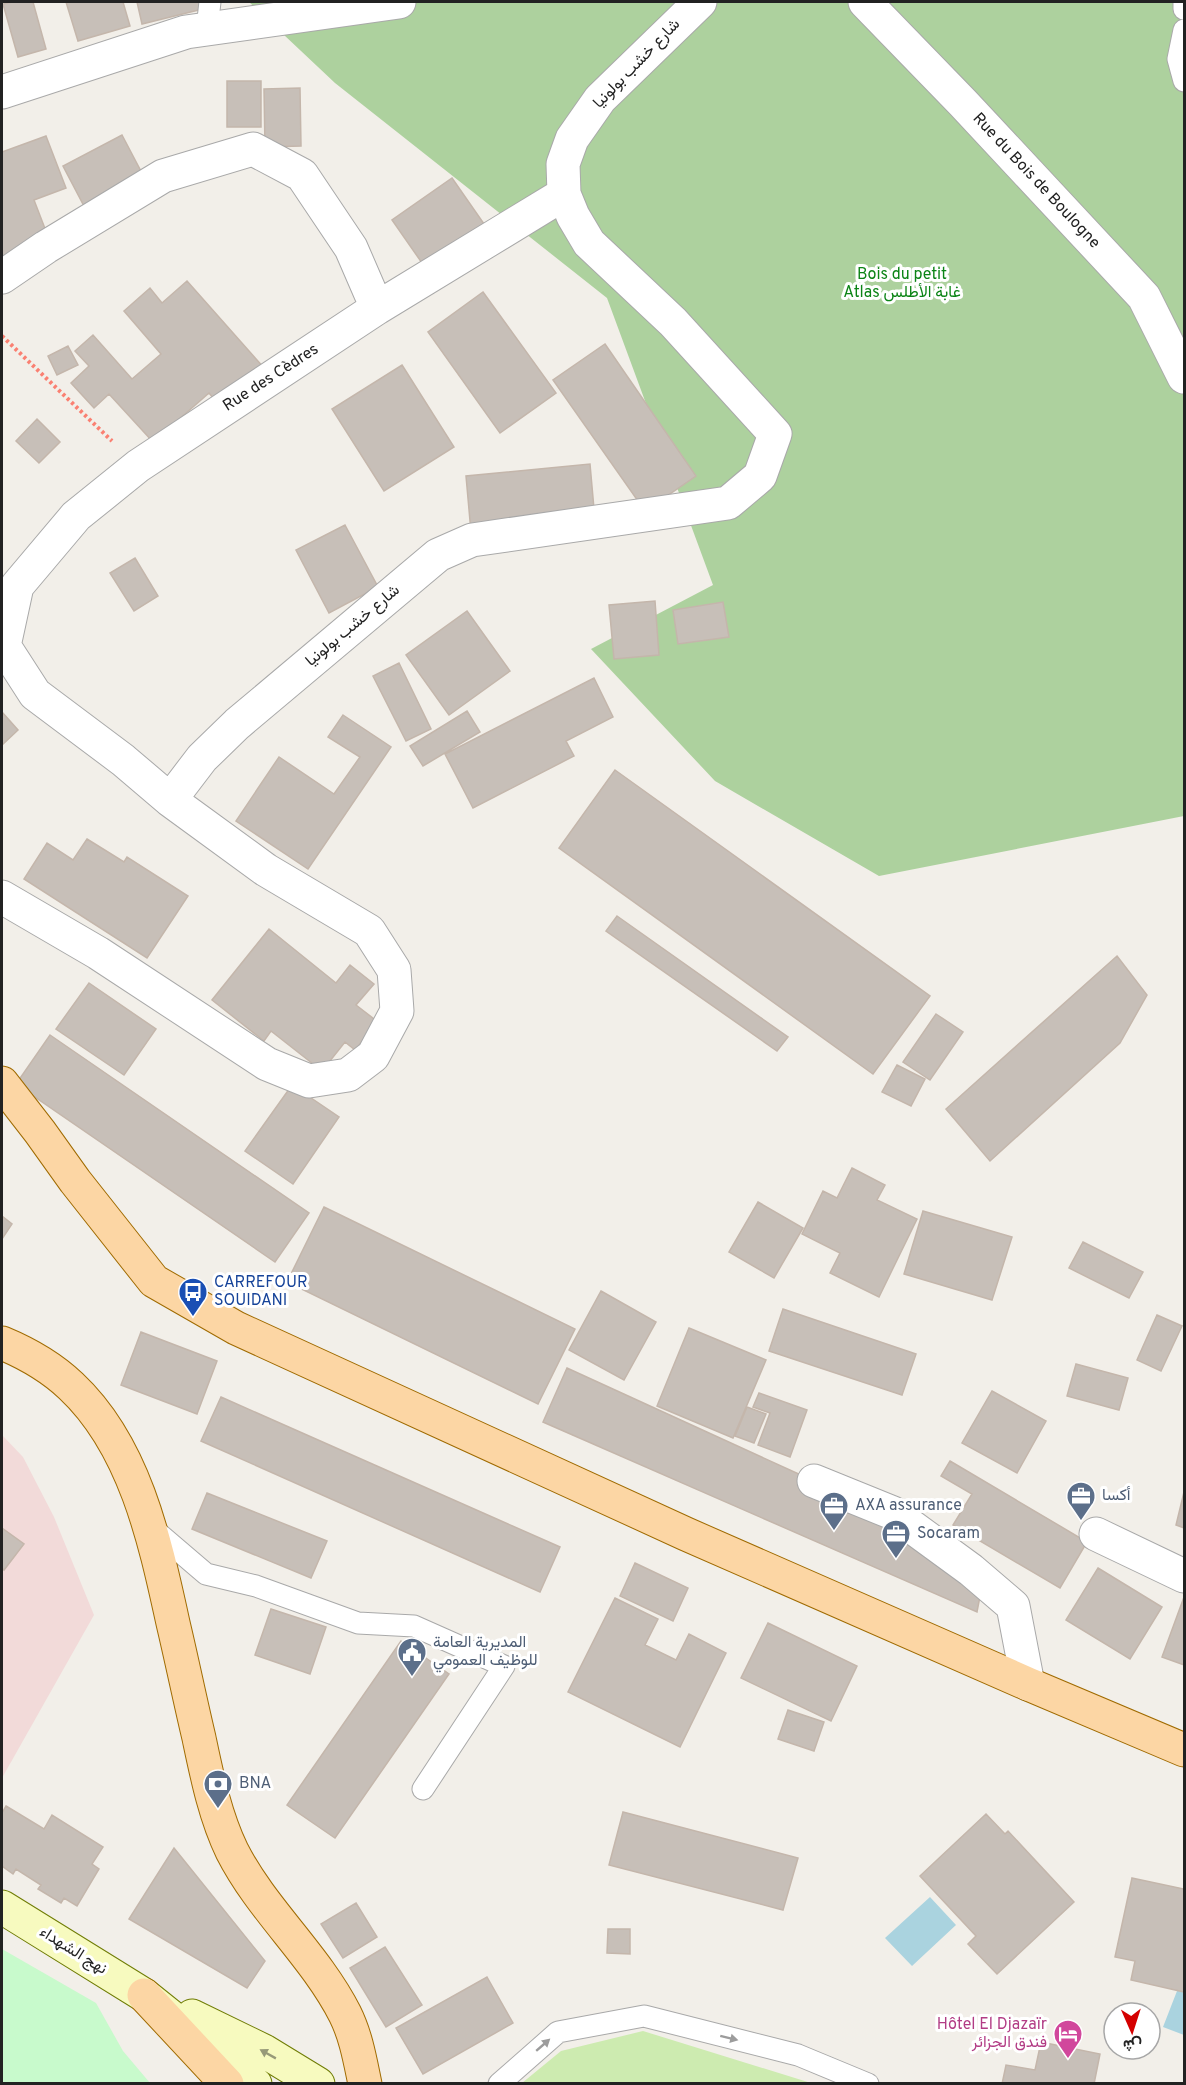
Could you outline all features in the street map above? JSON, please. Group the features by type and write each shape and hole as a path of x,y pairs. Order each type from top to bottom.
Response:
{"main road":[{"path":"2,1083 154,1281 247,1333 686,1534 1185,1750"},
{"path":"2,1343 52,1371 71,1386 118,1449 130,1475 161,1567 207,1776 225,1832 233,1851 265,1902 314,1966 345,2012 352,2028 365,2084"},
{"name":"نهج الشهداء","path":"2,1907 144,1995"},
{"path":"144,1995 227,2084"},
{"path":"144,1995 255,2084"},
{"path":"144,1995 264,2051 318,2084"}],"street":[{"path":"2,92 186,32 208,15 399,2"},
{"name":"شارع خشب بولونيا","path":"170,800 202,758 237,724 438,555 472,540 728,503 760,476 775,434 673,322 589,243 573,216 564,194 562,165 572,138 600,99 700,2"},
{"name":"Rue du Bois de Boulogne","path":"865,2 1144,297 1185,377"},
{"path":"2,277 46,247 163,176 253,149 302,175 351,248 377,308"},
{"name":"Rue des Cèdres","path":"170,800 123,760 35,694 4,646 17,586 76,516 138,466 377,308 564,194"},
{"path":"2,897 98,953 267,1064 309,1081 348,1075 373,1056 397,1011 394,970 369,931 266,870 170,800"},
{"path":"814,1481 893,1513 972,1570 1013,1606 1028,1684"},
{"path":"1096,1534 1185,1576"}],"lane":[{"path":"1184,2 1185,9"},
{"path":"1185,30 1178,59 1185,81"},
{"path":"148,1525 206,1574 256,1586 358,1623 414,1626 504,1666 423,1789"},
{"path":"499,2084 558,2032 644,2016 798,2055 868,2084"}],"path":[{"path":"2,336 138,466"}],"shaded area":[{"path":"2,1435 23,1457 54,1517 94,1615 2,1778"}],"green space":[{"name":"Bois du petit Atlas غابة الأطلس","path":"249,2 1184,2 1184,816 879,876 715,781 591,649 713,585 607,298 335,83"},
{"path":"2,1949 96,2003 123,2051 150,2083 2,2083"},
{"path":"643,2031 811,2083 522,2083 561,2051"}],"water":[{"path":"930,1897 956,1925 912,1966 885,1938"},
{"path":"1184,1973 1184,2035 1163,2027"}],"building":[{"path":"33,2 46,49 18,57 3,4"},
{"path":"66,2 123,2 130,26 78,41"},
{"path":"137,2 201,2 203,9 142,24"},
{"path":"227,81 261,81 261,127 227,127"},
{"path":"300,88 301,146 265,147 264,89"},
{"path":"122,135 144,177 85,208 63,166"},
{"path":"46,136 66,188 34,200 49,239 2,257 2,152"},
{"path":"452,178 489,231 429,273 392,220"},
{"path":"187,281 264,368 220,406 209,393 153,442 109,394 94,408 71,383 89,366 75,351 93,335 132,379 161,354 124,311 150,288 162,303"},
{"path":"483,292 556,393 500,433 428,332"},
{"path":"605,344 696,476 645,511 553,380"},
{"path":"68,346 78,365 57,375 48,356"},
{"path":"402,365 454,447 384,491 332,409"},
{"path":"37,419 60,442 39,463 16,441"},
{"path":"590,464 595,520 471,532 466,476"},
{"path":"345,525 378,587 329,613 296,550"},
{"path":"135,558 158,596 134,611 110,573"},
{"path":"655,601 659,655 614,659 609,605"},
{"path":"723,602 729,637 678,644 673,610"},
{"path":"467,611 510,671 449,715 406,655"},
{"path":"399,663 431,729 406,741 373,676"},
{"path":"594,678 613,717 566,741 574,756 473,808 445,754"},
{"path":"467,711 480,732 423,766 410,746"},
{"path":"2,712 18,730 2,745"},
{"path":"343,715 391,747 308,869 236,821 279,757 334,794 360,757 328,737"},
{"path":"615,770 930,996 873,1074 559,848"},
{"path":"87,839 124,862 127,857 188,896 147,958 24,879 47,843 73,860"},
{"path":"617,916 788,1037 777,1051 606,931"},
{"path":"269,929 336,983 350,965 374,984 356,1005 378,1022 355,1050 345,1042 322,1071 271,1031 264,1041 212,1000"},
{"path":"1117,956 1147,995 1120,1043 990,1161 946,1109"},
{"path":"89,983 156,1029 124,1075 56,1029"},
{"path":"936,1014 963,1032 930,1080 903,1062"},
{"path":"50,1035 309,1213 275,1262 16,1084"},
{"path":"897,1065 925,1079 911,1106 882,1092"},
{"path":"292,1085 339,1117 293,1184 245,1151"},
{"path":"852,1168 885,1185 877,1200 917,1219 879,1297 830,1273 840,1253 802,1234 823,1191 837,1198"},
{"path":"758,1202 803,1228 774,1278 729,1252"},
{"path":"324,1207 575,1329 538,1404 287,1282"},
{"path":"923,1211 1012,1237 992,1300 904,1274"},
{"path":"2,1216 12,1224 2,1239"},
{"path":"1083,1242 1143,1272 1129,1298 1069,1268"},
{"path":"601,1291 656,1322 624,1380 569,1350"},
{"path":"783,1309 916,1354 902,1395 769,1351"},
{"path":"1157,1315 1182,1326 1161,1371 1137,1360"},
{"path":"689,1328 766,1360 733,1438 657,1406"},
{"path":"141,1332 217,1361 197,1414 121,1385"},
{"path":"1076,1364 1128,1378 1119,1410 1067,1396"},
{"path":"567,1368 814,1481 981,1591 977,1612 543,1422"},
{"path":"992,1391 1046,1421 1017,1473 962,1443"},
{"path":"759,1393 807,1410 790,1457 758,1445 770,1413 753,1407"},
{"path":"221,1397 560,1547 540,1592 201,1441"},
{"path":"747,1407 766,1414 754,1443 735,1436"},
{"path":"950,1461 1087,1542 1060,1588 953,1525 972,1494 941,1476"},
{"path":"1184,1492 1184,1528 1176,1525"},
{"path":"207,1493 327,1541 311,1578 192,1529"},
{"path":"2,1528 24,1544 4,1570 2,1568"},
{"path":"635,1563 688,1588 673,1621 620,1596"},
{"path":"1098,1568 1162,1607 1130,1659 1066,1620"},
{"path":"1184,1597 1184,1665 1162,1657"},
{"path":"615,1598 658,1619 645,1645 676,1660 689,1634 726,1653 680,1747 568,1692"},
{"path":"271,1609 326,1627 310,1674 255,1655"},
{"path":"768,1623 857,1666 831,1721 741,1678"},
{"path":"401,1641 449,1674 335,1838 287,1805"},
{"path":"788,1710 824,1722 814,1751 778,1739"},
{"path":"6,1806 44,1829 52,1815 103,1847 92,1864 99,1869 77,1906 64,1898 61,1903 38,1889 41,1885 16,1869 13,1874 2,1866 2,1813"},
{"path":"623,1812 798,1858 783,1910 609,1865"},
{"path":"986,1814 1005,1834 1008,1831 1074,1902 997,1974 968,1944 976,1936 920,1876"},
{"path":"174,1848 265,1961 247,1988 129,1919"},
{"path":"1132,1878 1184,1889 1184,1992 1131,1980 1135,1961 1115,1957"},
{"path":"356,1903 377,1937 343,1958 321,1924"},
{"path":"608,1929 630,1929 630,1954 607,1953"},
{"path":"385,1947 422,2005 386,2027 350,1968"},
{"path":"487,1977 513,2023 423,2074 396,2028"},
{"name":"Hôtel El Djazaïr فندق الجزائر","path":"1041,2042 1100,2054 1094,2084 1002,2084 1006,2065 1035,2070"}],"place":[{"name":"CARREFOUR SOUIDANI","path":"193,1318"},
{"name":"أكسا","path":"1081,1522"},
{"name":"AXA assurance","path":"834,1532"},
{"name":"Socaram","path":"896,1560"},
{"name":"المديرية العامة للوظيف العمومي","path":"412,1678"},
{"name":"BNA","path":"218,1810"},
{"name":"Hôtel El Djazaïr فندق الجزائر","path":"1068,2060"}]}
